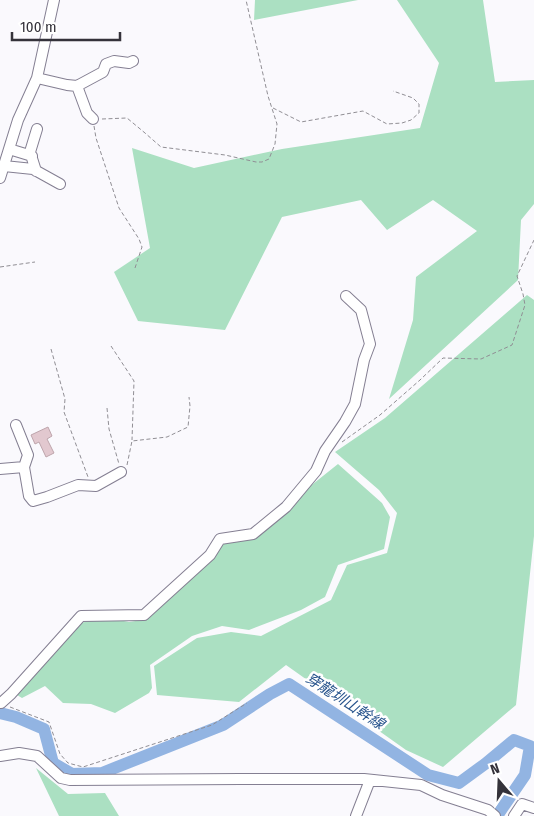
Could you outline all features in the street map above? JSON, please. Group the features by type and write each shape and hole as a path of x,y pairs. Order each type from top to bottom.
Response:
{"street":[{"path":"0,178 18,120 37,78 54,0"},
{"path":"37,78 77,86 104,72 106,64 114,61 134,61"},
{"path":"77,86 87,113 93,119"},
{"path":"36,171 30,152 37,129"},
{"path":"9,149 32,156"},
{"path":"4,166 33,170 60,184"},
{"path":"0,704 81,616 144,614 210,555 220,539 253,534 286,507 316,471 325,451 355,404 364,360 370,344 361,310 346,296"},
{"path":"16,425 28,456 24,467 29,496 33,501 78,485 96,486 121,472"},
{"path":"0,469 24,467"},
{"path":"0,756 19,753 37,756 61,778 70,780 370,780 421,785 488,813"},
{"path":"356,816 370,780"},
{"path":"514,816 522,804 534,808"}],"path":[{"path":"134,268 142,247 139,238 119,208 96,138 93,119 127,118 161,147 262,162 269,159 275,144 277,124 268,96 246,0"},
{"path":"272,107 301,122 363,111 387,124 402,123 411,120 419,114 420,104 413,98 393,91"},
{"path":"342,442 380,415 443,358 481,359 512,345 525,305 517,276 534,240"},
{"path":"0,267 35,262"},
{"path":"111,346 134,381 132,441 127,465 121,472"},
{"path":"51,349 65,399 64,412 88,478 96,486"},
{"path":"132,441 166,437 188,427 189,397"},
{"path":"107,408 109,429 121,472"},
{"path":"0,704 49,722 60,754 68,763 83,767 212,726 246,703"}],"green space":[{"path":"255,0 358,0 254,20"},
{"path":"397,0 483,0 495,82 534,80 534,204 521,220 518,280 389,399 413,320 416,277 477,231 433,200 387,230 361,200 282,217 225,330 138,321 114,272 150,248 132,148 194,168 282,149 420,128 439,63"},
{"path":"527,295 534,300 534,536 516,705 443,767 406,750 286,665 239,702 157,695 154,666 197,638 231,632 261,636 331,600 347,565 387,553 397,513 379,490 335,452 385,418"},
{"path":"338,464 382,503 390,517 384,549 338,565 325,597 301,610 249,630 222,626 192,636 150,665 152,688 149,693 115,713 91,704 63,703 45,686 22,698 17,695 81,623 104,617 129,622 142,620 223,544 249,535"},
{"path":"36,768 68,794 105,793 119,816 59,816"}],"building":[{"path":"48,427 52,436 47,439 54,453 46,457 39,442 35,444 31,435"}],"waterway":[{"name":"穿龍圳山幹線","path":"0,713 16,717 44,729 53,763 72,774 102,773 223,725 270,694 289,684 428,775 459,783 514,740 530,746 525,775 497,816"}]}
